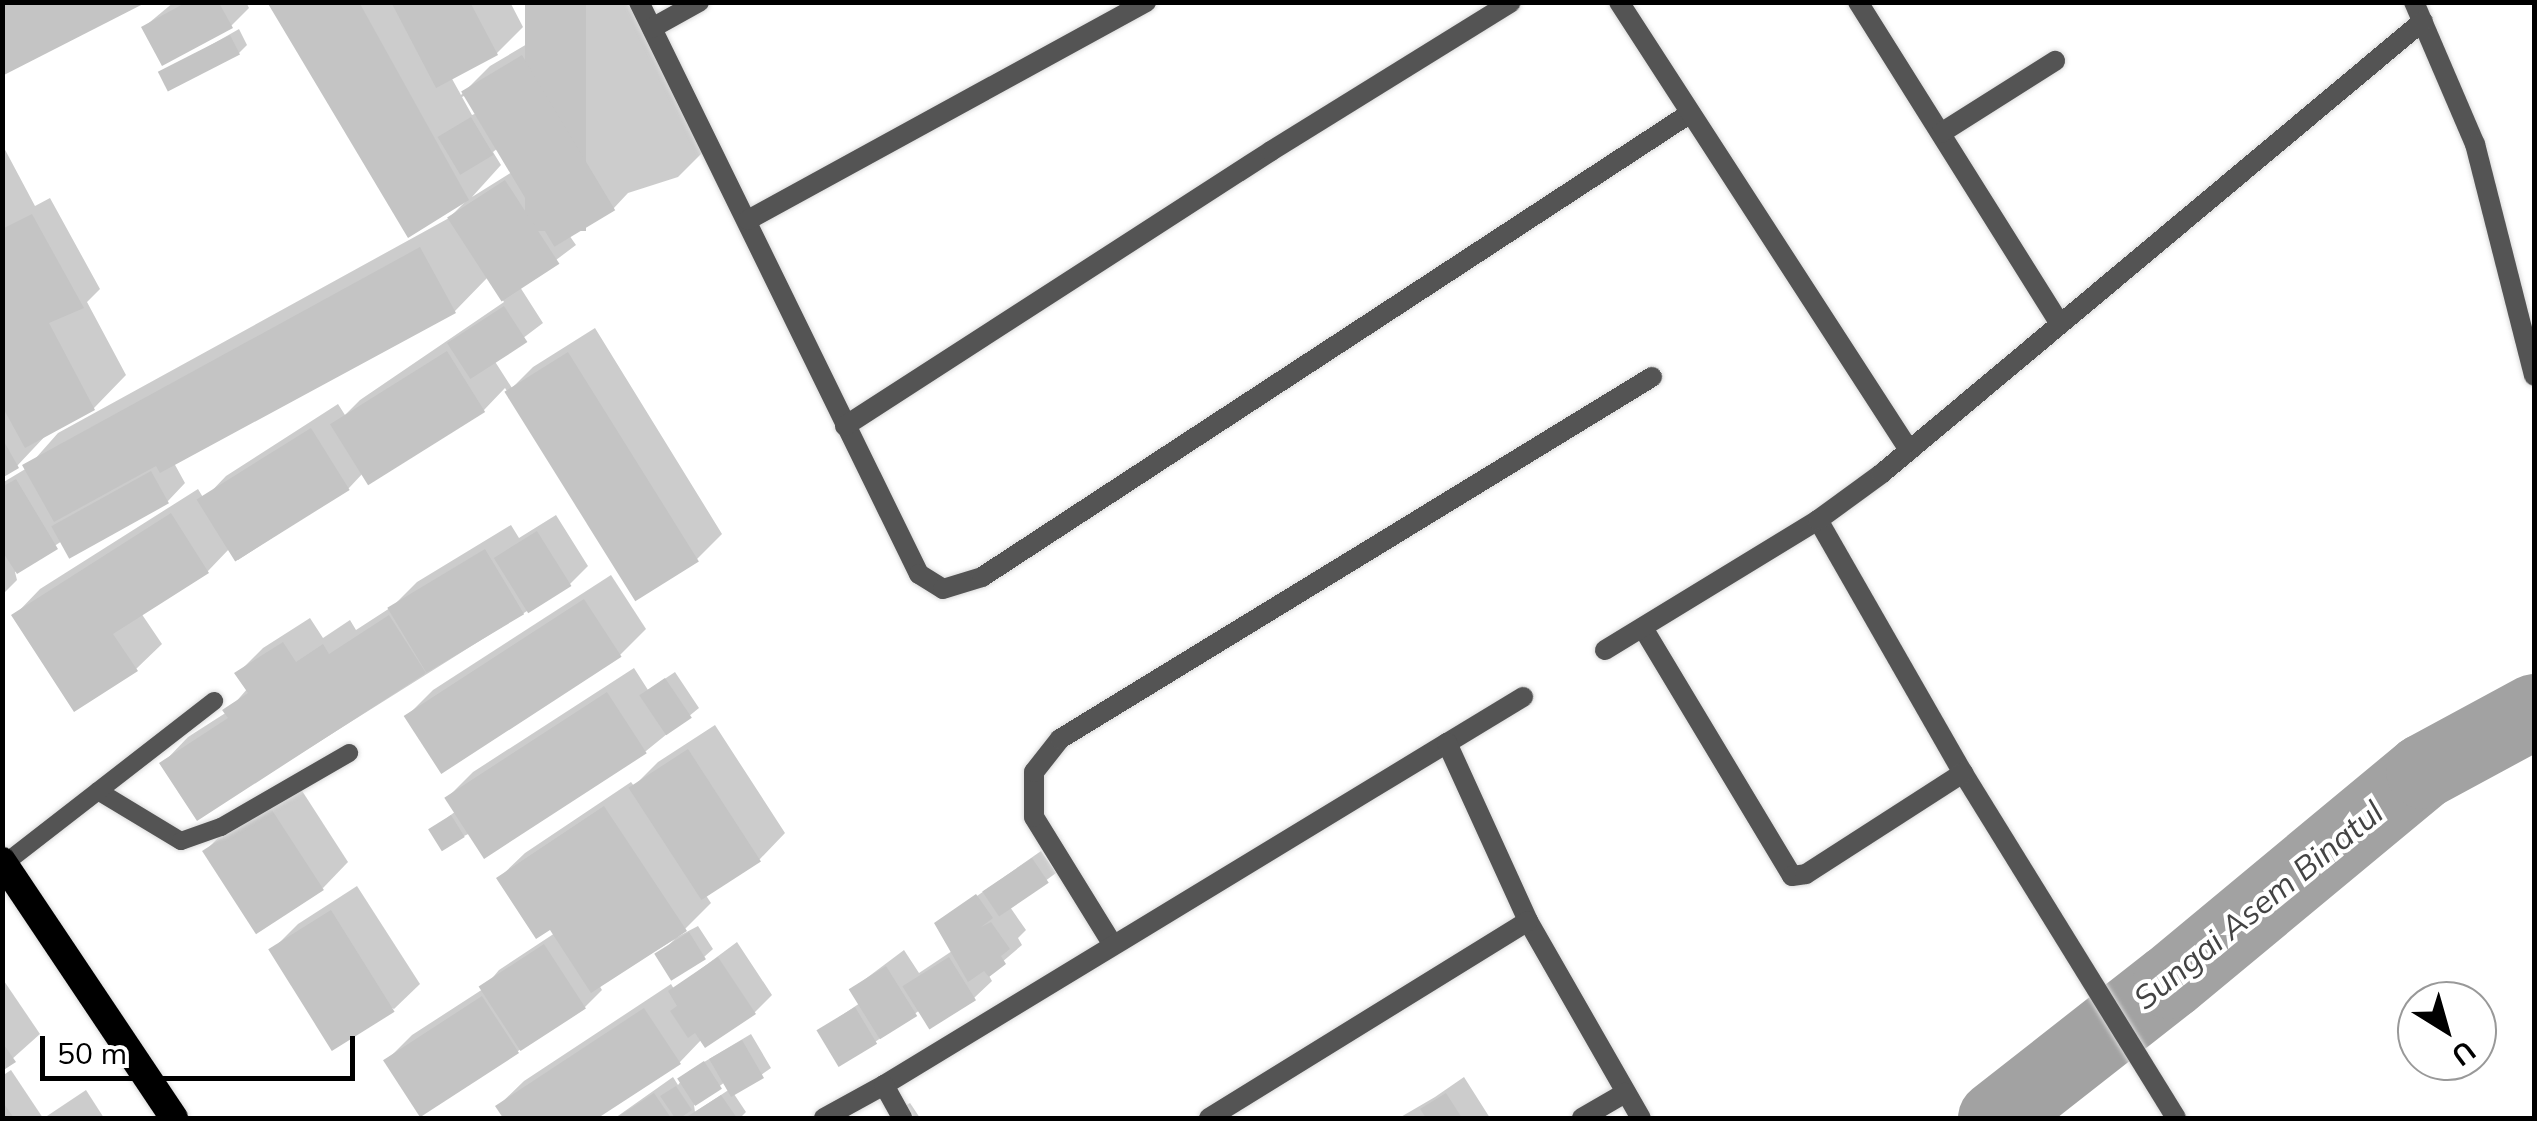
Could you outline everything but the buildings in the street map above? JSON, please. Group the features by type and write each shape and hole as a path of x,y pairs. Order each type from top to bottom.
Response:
{"highway":[{"path":"3,862 174,1118"}],"street":[{"path":"639,2 918,574 943,589 982,577 1689,114"},
{"path":"652,28 699,2"},
{"path":"748,220 1146,2"},
{"path":"844,426 1271,150 1511,2"},
{"path":"1618,2 1909,450"},
{"path":"1858,2 2060,324"},
{"path":"1606,650 1818,520 1909,450 2419,12 2475,144 2534,376"},
{"path":"1941,133 2055,61"},
{"path":"1113,945 1034,817 1034,772 1060,739 1652,376"},
{"path":"1818,520 1963,773 2176,1118"},
{"path":"1643,628 1792,876 1806,874 1963,773"},
{"path":"824,1118 1524,697"},
{"path":"1446,743 1528,921 1641,1118"},
{"path":"1210,1118 1528,921"},
{"path":"884,1085 902,1118"},
{"path":"1582,1118 1625,1092"}],"lane":[{"path":"3,862 214,701"},
{"path":"98,791 180,842 221,827 349,753"}],"waterway":[{"name":"Sungai Asem Binatul","path":"1995,1118 2170,981 2423,771 2534,711"}]}
